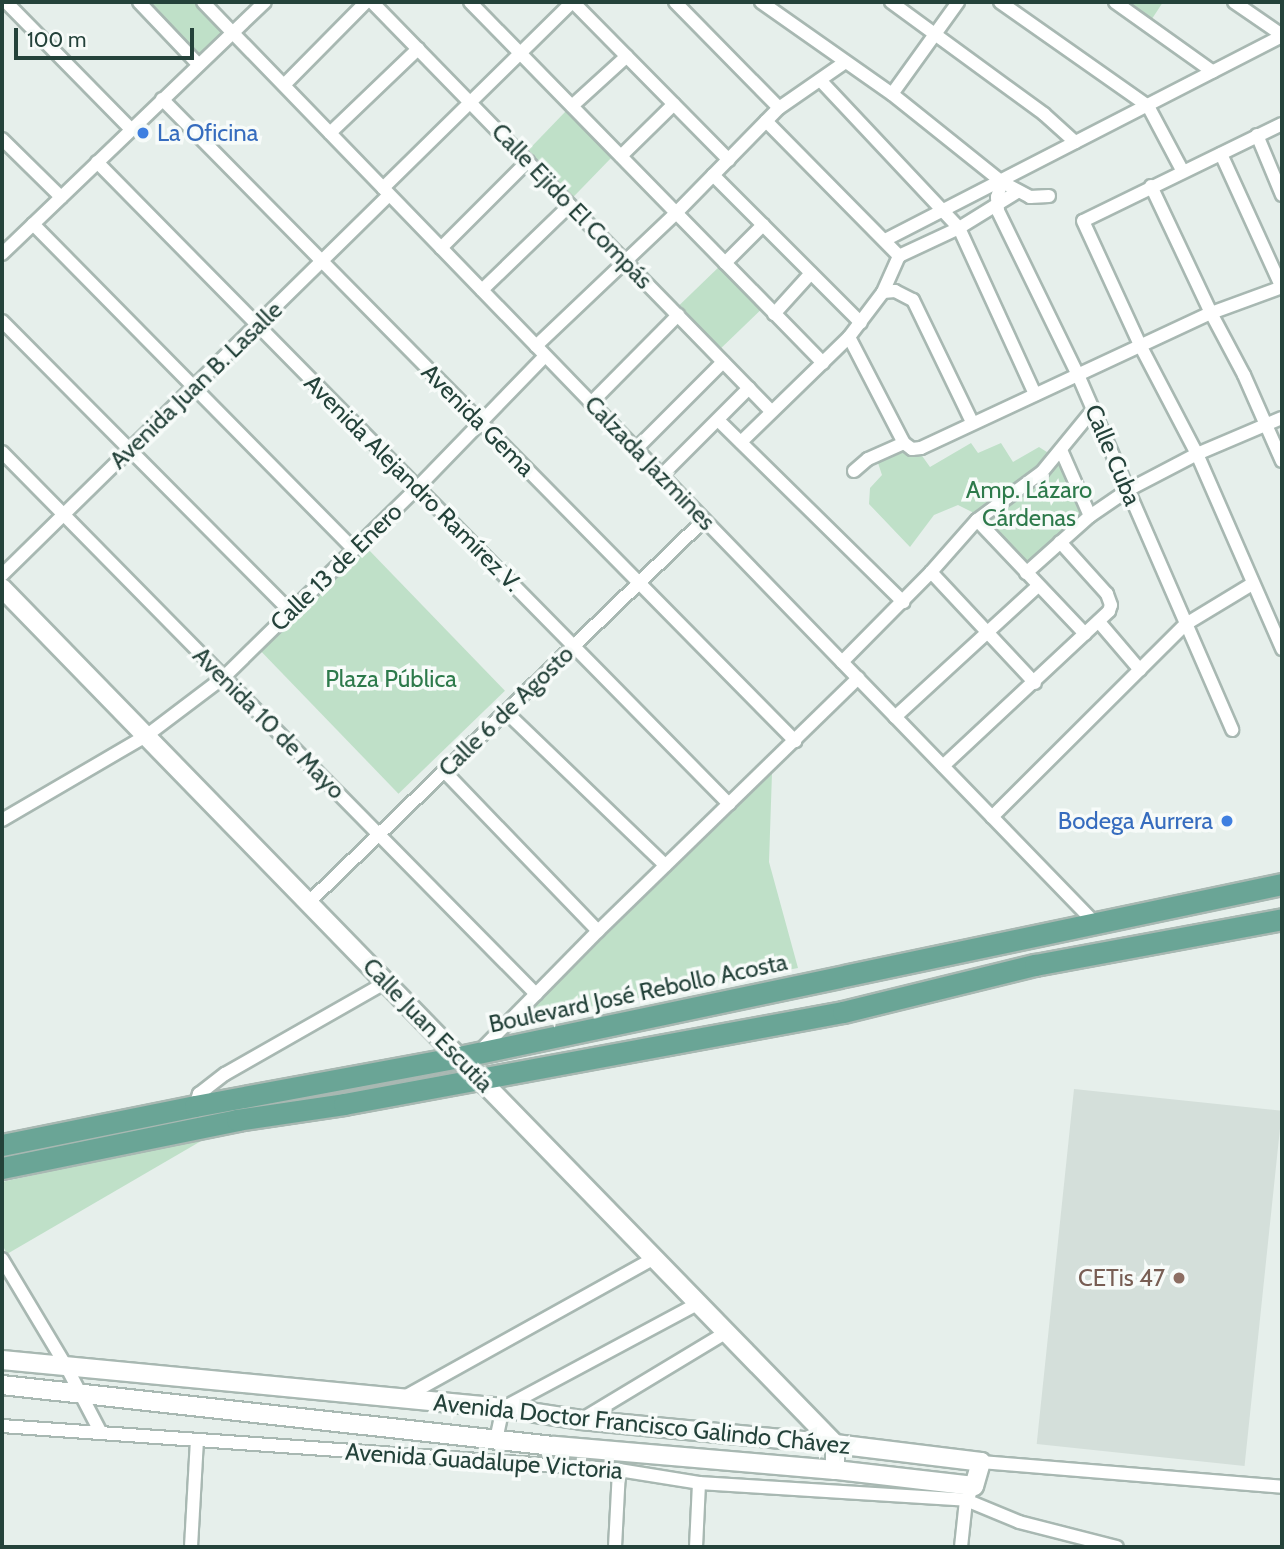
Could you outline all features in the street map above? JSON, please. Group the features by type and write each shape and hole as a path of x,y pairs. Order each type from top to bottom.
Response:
{"main road":[{"name":"Boulevard José Rebollo Acosta","path":"2,1145 195,1106 468,1056 1282,884"},
{"name":"Boulevard José Rebollo Acosta","path":"2,1168 237,1120 344,1104 828,1014 1035,965 1282,919"},
{"path":"1035,965 1047,952 1092,938 1097,925"},
{"path":"828,1014 831,998 839,990 897,966"}],"street":[{"path":"6,2 131,128"},
{"path":"139,2 198,64"},
{"name":"Calzada Jazmines","path":"203,2 1097,925"},
{"path":"2,254 265,2"},
{"path":"284,85 366,2"},
{"name":"Calle Ejido El Compás","path":"372,2 771,411"},
{"path":"470,2 822,363"},
{"path":"572,2 729,160"},
{"name":"Avenida Juan B. Lasalle","path":"2,575 323,262 470,102 572,2"},
{"path":"675,2 779,108"},
{"path":"761,2 844,63 892,94 1002,182 1030,197 1049,196"},
{"path":"891,2 1044,114 1075,142"},
{"path":"892,94 958,2"},
{"path":"1000,2 1148,106 1182,170"},
{"path":"1115,2 1213,72"},
{"path":"885,240 1282,36 1234,2"},
{"path":"330,133 418,49"},
{"path":"572,106 627,56"},
{"path":"536,346 676,213 779,108 844,63"},
{"path":"820,80 959,229 1035,394"},
{"name":"Avenida Gema","path":"162,99 795,741"},
{"path":"621,156 674,104"},
{"path":"766,121 899,256"},
{"path":"1282,124 1182,170 1083,221 1140,345 1196,454 1282,649"},
{"path":"1257,135 1282,195"},
{"path":"2,139 61,197"},
{"path":"855,471 868,460 908,446 927,446 972,422 1211,313 1282,287 1221,154"},
{"path":"441,248 528,161"},
{"name":"Avenida Alejandro Ramírez V.","path":"97,162 729,804"},
{"path":"713,175 861,323"},
{"path":"998,204 1002,182"},
{"path":"1152,186 1211,313 1244,375 1282,461"},
{"path":"741,442 861,323 884,292 899,256 959,229 1018,191"},
{"name":"Calle Cuba","path":"998,204 998,211 1078,375 1232,730"},
{"path":"482,290 570,205"},
{"path":"33,224 353,548"},
{"path":"725,263 763,225"},
{"path":"774,314 811,273"},
{"path":"884,292 895,291 913,300 972,422"},
{"path":"591,403 678,315"},
{"path":"2,321 290,611"},
{"path":"849,337 908,446"},
{"name":"Calle 13 de Enero","path":"2,820 146,736 224,677 353,548 418,488 545,356"},
{"path":"636,449 723,362"},
{"path":"662,475 749,388"},
{"path":"842,662 903,602 977,520 1042,472 1093,410"},
{"path":"1026,573 1090,516 1128,490 1196,454 1282,418"},
{"path":"718,420 903,602"},
{"path":"1061,450 1090,516"},
{"name":"Avenida 10 de Mayo","path":"2,452 536,994"},
{"name":"Calle 6 de Agosto","path":"308,903 704,520"},
{"path":"977,520 1085,634"},
{"path":"943,766 1035,683 1109,611 1110,599 1060,542"},
{"path":"931,572 1035,683"},
{"path":"992,817 1186,624 1252,584"},
{"path":"895,717 1038,586"},
{"name":"Calle Juan Escutia","path":"2,588 386,982 468,1056 480,1078 835,1444"},
{"path":"1098,622 1140,670"},
{"path":"468,1056 536,994 858,678"},
{"path":"506,712 666,865"},
{"path":"444,771 598,931"},
{"path":"195,1106 199,1094 225,1074 386,982"},
{"path":"401,1399 654,1258"},
{"path":"2,1259 66,1366 100,1431"},
{"path":"496,1440 503,1408 699,1303"},
{"path":"581,1420 727,1332"},
{"name":"Avenida Doctor Francisco Galindo Chávez","path":"2,1360 503,1408 581,1420 835,1444 981,1462 1282,1488"},
{"name":"Avenida Doctor Francisco Galindo Chávez","path":"2,1385 496,1440 835,1470 970,1493"},
{"name":"Avenida Guadalupe Victoria","path":"2,1426 619,1470 699,1483 970,1493 1019,1522 1117,1547"},
{"path":"191,1547 197,1440"},
{"path":"835,1444 835,1470"},
{"path":"961,1547 970,1493 981,1462"},
{"path":"615,1547 619,1470"},
{"path":"696,1547 699,1483"}],"shaded area":[{"name":"CETis 47","path":"1074,1089 1282,1111 1245,1466 1037,1444"}],"green space":[{"path":"146,2 195,2 226,32 198,58"},
{"path":"1115,2 1163,2 1148,25"},
{"path":"566,111 613,156 571,199 524,154"},
{"path":"723,263 765,306 719,351 677,307"},
{"name":"Amp. Lázaro Cárdenas","path":"971,443 978,453 1001,443 1013,462 1039,447 1061,461 1084,515 1026,568 976,514 958,505 934,515 910,547 869,504 870,488 882,475 877,460 904,450 920,453 930,467"},
{"name":"Plaza Pública","path":"366,547 505,691 398,794 260,650"},
{"path":"772,773 769,862 798,968 519,1020"},
{"path":"208,1137 7,1254 2,1244 2,1182"}],"place":[{"name":"La Oficina","path":"143,133"},
{"name":"Bodega Aurrera","path":"1227,821"},
{"name":"CETis 47","path":"1179,1278"}]}
